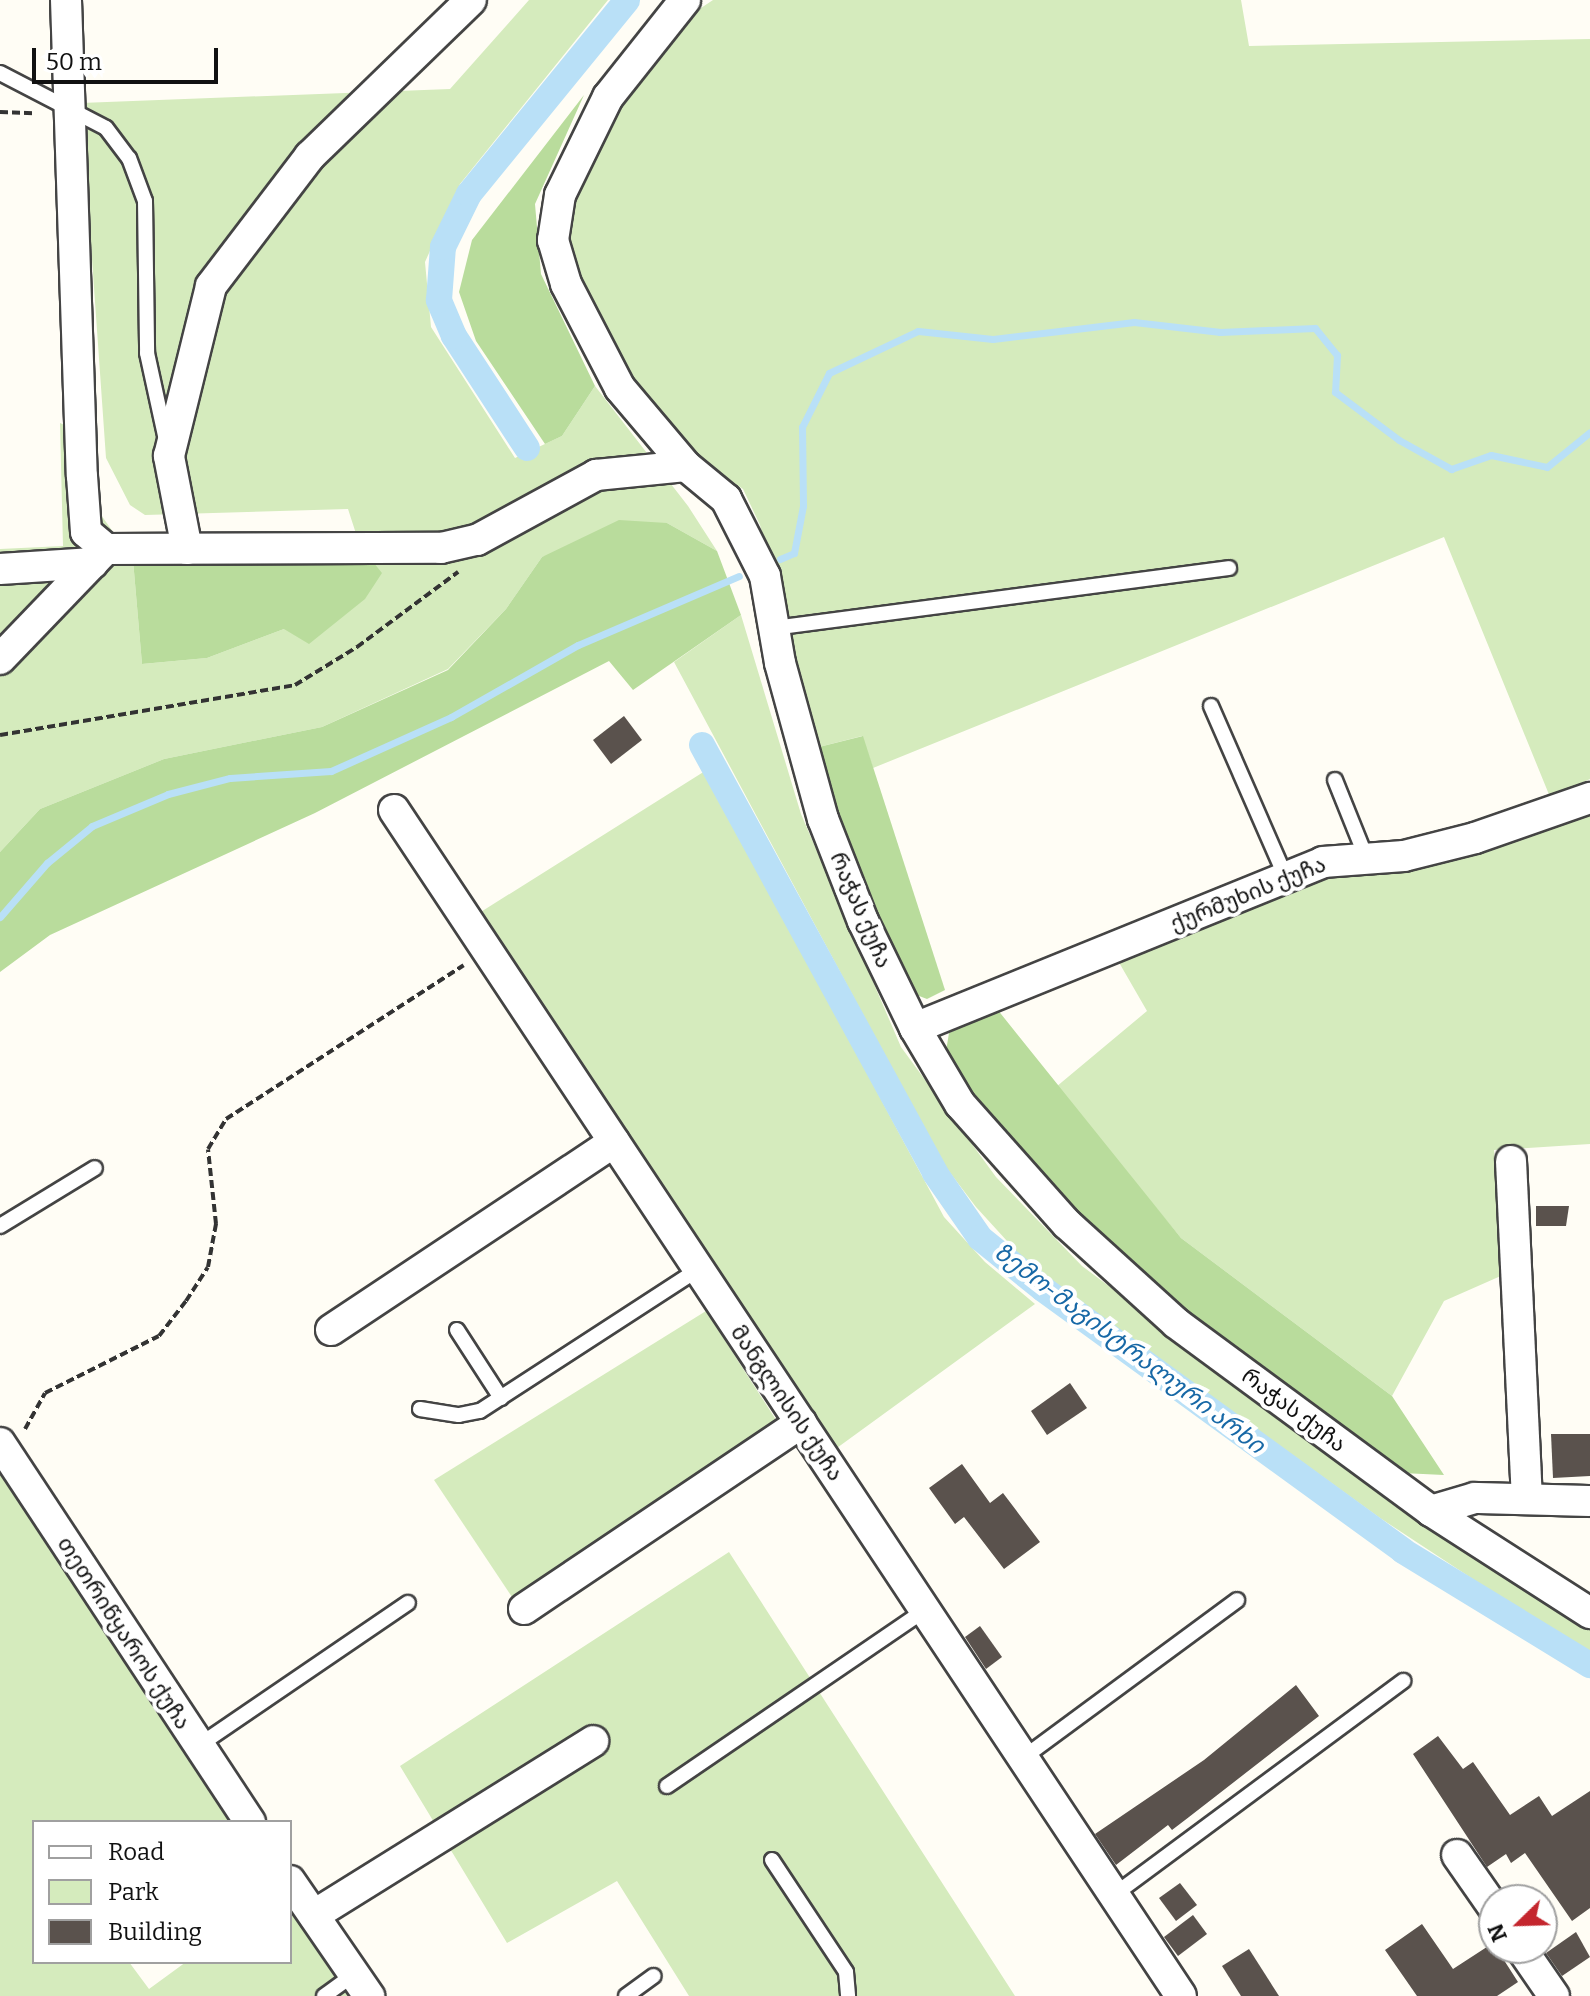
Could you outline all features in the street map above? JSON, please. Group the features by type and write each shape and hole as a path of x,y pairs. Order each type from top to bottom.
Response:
{"street":[{"path":"66,0 86,532 100,556"},
{"path":"187,549 169,456 211,286 310,156 471,0"},
{"name":"რაჭას ქუჩა","path":"685,0 608,97 560,195 553,240 566,284 620,388 686,466 726,499 765,576 774,628 823,819 863,921 915,1028 960,1104 1067,1224 1176,1323 1431,1511 1590,1613"},
{"path":"0,569 187,549 441,548 477,540 596,475 686,466"},
{"path":"0,659 100,556"},
{"name":"ქურმუხის ქუჩა","path":"915,1028 1323,862 1404,856 1475,838 1590,798"},
{"name":"მანგლისის ქუჩა","path":"394,810 1181,1996"},
{"path":"331,1330 614,1142"},
{"path":"1511,1161 1527,1499"},
{"path":"524,1609 801,1423"},
{"name":"თეთრიწყაროს ქუჩა","path":"8,1454 249,1820"},
{"path":"1431,1511 1475,1498 1590,1501"},
{"path":"314,1915 593,1741"},
{"path":"1457,1855 1478,1885"},
{"path":"292,1884 362,1985"},
{"path":"1532,1964 1554,1996"}],"lane":[{"path":"0,73 106,128 129,158 145,201 147,353 169,456"},
{"path":"774,628 1229,568"},
{"path":"1211,706 1286,878"},
{"path":"1335,780 1366,857"},
{"path":"0,1226 95,1168"},
{"path":"420,1409 459,1415 480,1411 699,1269"},
{"path":"457,1330 501,1398"},
{"path":"1023,1758 1237,1600"},
{"path":"198,1747 408,1603"},
{"path":"667,1786 925,1610"},
{"path":"1114,1895 1403,1681"},
{"path":"772,1860 846,1972 848,1996"},
{"path":"626,1996 654,1976"},
{"path":"324,1996 362,1985"}],"path":[{"path":"0,735 295,685 357,647 467,564"},
{"path":"8,1454 45,1393 159,1336 208,1267 216,1224 208,1149 226,1119 487,950"}],"green space":[{"path":"529,0 608,0 460,184 425,262 431,327 515,458 562,436 595,386 688,506 717,551 667,523 542,557 506,609 448,669 322,727 164,759 40,809 0,852 0,549 63,546 60,423 76,430 89,498 133,560 142,664 207,658 284,629 360,546 348,509 145,515 130,505 106,458 81,103 450,89"},
{"path":"713,0 1241,0 1249,46 1590,39 1590,779 1550,797 1444,537 873,768 862,736 819,747 760,525 743,489 693,457 635,383 579,273 565,231 594,145 692,14"},
{"path":"584,95 535,204 541,274 595,386 562,436 545,444 476,341 459,292 472,240"},
{"path":"619,520 667,523 717,551 741,615 633,690 609,661 315,813 50,935 0,972 0,852 40,809 164,759 322,727 448,670 506,609 542,557"},
{"path":"360,546 382,573 365,599 309,644 284,629 207,658 142,664 133,560"},
{"path":"741,615 801,814 901,1047 996,1177 1082,1266 1429,1525 1590,1629 1590,1656 1380,1518 1061,1288 1019,1254 976,1207 942,1162 674,662"},
{"path":"863,736 945,990 927,999 914,994 854,866 819,747"},
{"path":"705,771 944,1217 985,1262 1035,1304 830,1453 476,915"},
{"path":"1590,809 1590,1144 1494,1150 1503,1275 1444,1301 1392,1396 1181,1238 1056,1087 1147,1011 1117,959 1339,868 1409,866 1538,833"},
{"path":"997,1009 1181,1238 1392,1396 1444,1475 1402,1473 1191,1322 1065,1207 967,1088 946,1051 949,1033"},
{"path":"706,1311 787,1437 518,1606 434,1480"},
{"path":"0,1466 232,1820 32,1820 32,1964 130,1964 149,1989 183,1964 292,1964 292,1905 353,1996 0,1996"},
{"path":"729,1552 1015,1996 689,1996 617,1881 507,1943 400,1766"}],"building":[{"path":"624,716 642,740 611,764 593,740"},
{"path":"1536,1206 1569,1206 1566,1226 1536,1226"},
{"path":"1070,1383 1087,1408 1047,1435 1031,1411"},
{"path":"1551,1434 1590,1434 1590,1476 1553,1478"},
{"path":"962,1464 990,1503 1003,1493 1040,1542 1004,1569 964,1517 955,1524 929,1488"},
{"path":"980,1626 1002,1657 986,1669 965,1637"},
{"path":"1296,1685 1319,1716 1172,1830 1168,1825 1116,1865 1095,1834 1204,1760"},
{"path":"1438,1736 1463,1769 1473,1762 1510,1815 1539,1796 1552,1816 1590,1791 1590,1908 1572,1921 1558,1901 1558,1884 1546,1884 1525,1853 1511,1863 1506,1854 1487,1867 1413,1754"},
{"path":"1180,1883 1197,1905 1176,1921 1159,1898"},
{"path":"1193,1915 1207,1934 1178,1956 1164,1937"},
{"path":"1422,1924 1453,1969 1478,1953 1478,1964 1506,1964 1518,1982 1497,1996 1417,1996 1385,1950"},
{"path":"1576,1932 1590,1957 1562,1976 1554,1964 1558,1964 1558,1945"},
{"path":"1249,1949 1279,1996 1241,1996 1222,1966"}],"waterway":[{"name":"ზემო-მაგისტრალური არხი","path":"527,448 454,336 439,300 443,247 469,194 627,0"},
{"path":"780,559 794,553 803,506 802,427 829,373 918,331 993,339 1134,322 1220,332 1315,328 1337,355 1335,392 1399,440 1451,469 1491,455 1547,467 1590,432"},
{"path":"0,917 47,863 92,826 168,794 230,778 331,771 451,717 578,645 739,576"},
{"name":"ზემო-მაგისტრალური არხი","path":"702,745 935,1173 980,1238 1043,1289 1403,1551 1590,1665"}]}
